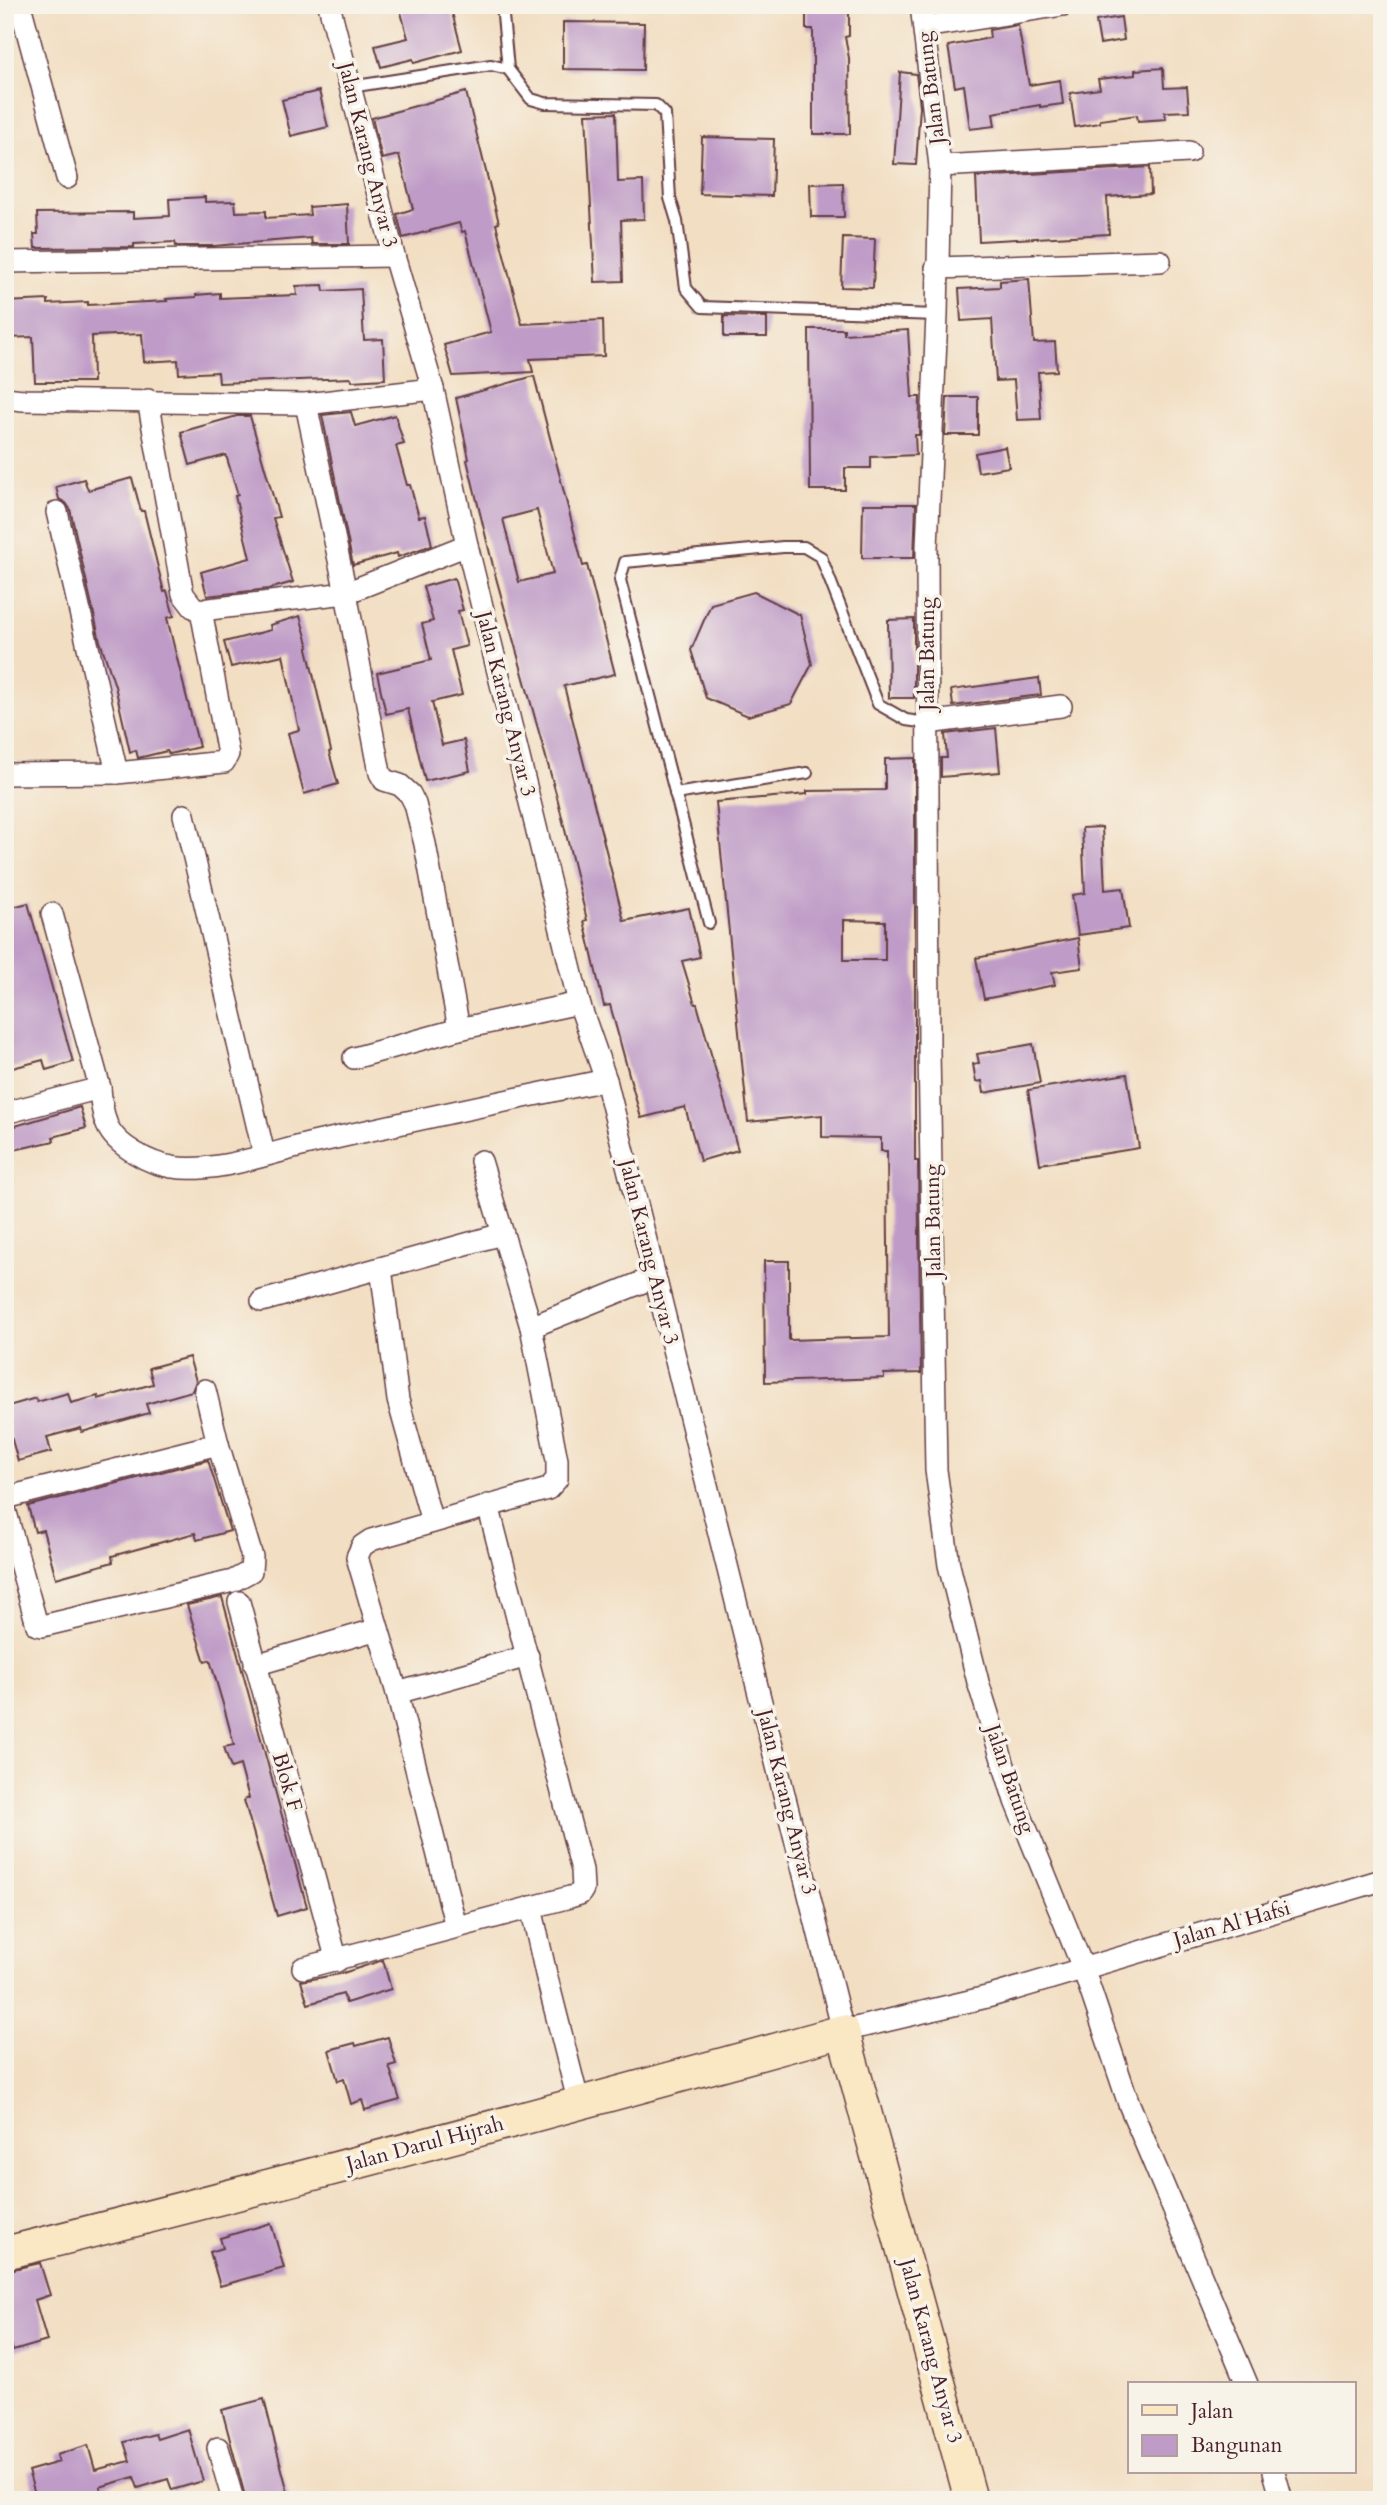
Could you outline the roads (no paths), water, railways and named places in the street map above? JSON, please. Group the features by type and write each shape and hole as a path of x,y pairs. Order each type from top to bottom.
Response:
{"street":[{"path":"20,5 67,178"},
{"name":"Jalan Karang Anyar 3","path":"329,5 394,256 433,389 467,545 579,1003 606,1080 844,2031 971,2500"},
{"name":"Jalan Batung","path":"920,5 940,166 937,316 927,547 929,1050 936,1470 949,1564 978,1682 1015,1801 1083,1968 1129,2104 1246,2382"},
{"path":"924,27 1063,5"},
{"path":"940,166 1189,152"},
{"path":"5,262 394,256"},
{"path":"936,268 1160,261"},
{"path":"5,398 306,404 433,389"},
{"path":"148,400 183,594 193,607 201,610 346,593 467,545"},
{"path":"306,404 380,773 384,780 406,790 415,804 425,844 459,1029"},
{"path":"57,512 117,773"},
{"path":"5,774 117,773 224,762 228,754 201,610"},
{"path":"927,723 1061,706"},
{"path":"184,815 264,1154"},
{"path":"52,914 108,1126 113,1134 142,1158 170,1167 207,1170 264,1154 606,1080"},
{"path":"354,1058 459,1029 579,1003"},
{"path":"5,1113 100,1088"},
{"path":"456,1927 397,1693 358,1566 359,1549 371,1540 548,1489 557,1479 557,1461 531,1327 481,1161"},
{"path":"262,1301 502,1234"},
{"path":"382,1268 398,1400 432,1522"},
{"path":"531,1327 655,1277"},
{"path":"5,1509 14,1573 37,1625 47,1627 233,1581 251,1571 252,1557 218,1444 205,1390"},
{"path":"5,1498 218,1444"},
{"path":"303,1968 580,1895 583,1884 488,1505"},
{"name":"Blok F","path":"239,1602 337,1961"},
{"path":"255,1665 378,1629"},
{"path":"397,1693 528,1656"},
{"name":"Jalan Al Hafsi","path":"844,2031 991,1996 1382,1880"},
{"path":"531,1907 545,1974 579,2104"},
{"name":"Jalan Darul Hijrah","path":"5,2253 579,2104 844,2031"},
{"path":"218,2448 233,2500"},
{"path":"1275,2474 1282,2500"}],"lane":[{"path":"502,5 508,69 531,99 545,103 656,105 665,114 670,198 677,221 686,288 702,307 937,316"},
{"path":"350,87 491,65 508,69"},
{"path":"709,923 620,580 625,562 783,547 804,548 821,557 878,704 906,720 927,723"},
{"path":"675,794 807,773"}]}
